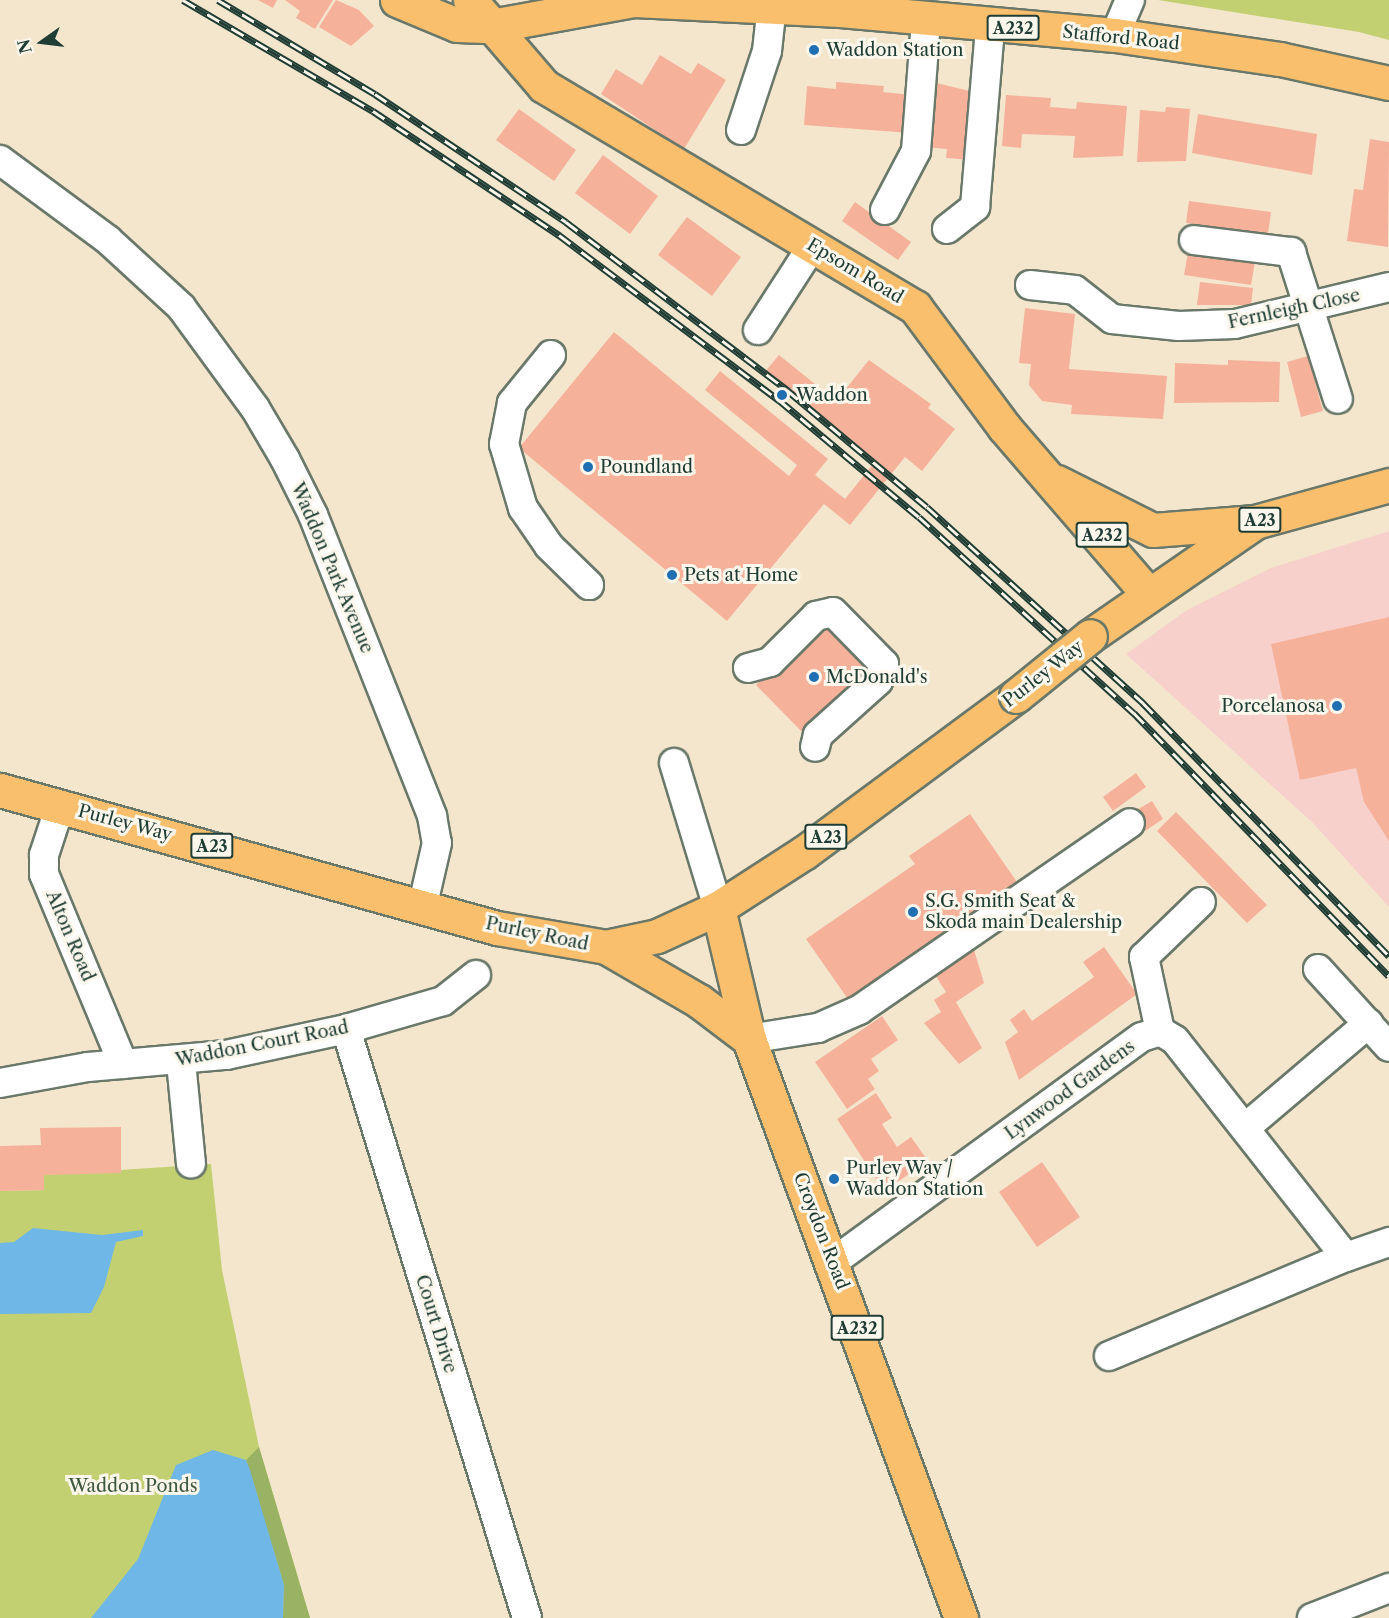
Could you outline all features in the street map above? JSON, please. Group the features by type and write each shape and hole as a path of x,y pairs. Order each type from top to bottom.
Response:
{"highway":[{"name":"A232","path":"397,0 457,25 491,26"},
{"name":"A232","path":"470,0 491,26"},
{"name":"Stafford Road","path":"491,26 634,0 841,5 926,21 1115,35 1280,59 1389,83"},
{"name":"Epsom Road","path":"491,26 544,86 915,307 1004,427 1148,594"},
{"path":"1052,480 1153,530 1255,522"},
{"name":"Purley Way","path":"718,908 805,852 1016,696 1090,636 1255,522 1389,485"},
{"name":"Purley Way","path":"0,790 423,904"},
{"name":"Purley Road","path":"423,904 497,928 606,947 657,936 718,908"},
{"name":"Croydon Road","path":"718,908 748,1039 833,1262 961,1618"},
{"path":"606,947 699,1001 748,1039"}],"street":[{"path":"1115,35 1130,0"},
{"path":"741,130 766,51 772,4"},
{"path":"885,210 916,151 926,21"},
{"path":"947,229 975,207 990,27"},
{"name":"Waddon Park Avenue","path":"0,160 108,240 181,307 255,408 285,459 313,515 432,816 437,843 423,904"},
{"path":"1194,240 1291,252 1312,308 1338,399"},
{"path":"758,330 813,245"},
{"name":"Fernleigh Close","path":"1030,285 1075,290 1112,319 1179,326 1235,324 1312,308 1389,286"},
{"path":"551,355 512,403 504,444 523,508 549,546 589,585"},
{"path":"748,668 770,662 816,616 833,612 884,664 878,681 818,735 815,747"},
{"path":"674,763 718,908"},
{"name":"Alton Road","path":"60,806 44,855 44,874 123,1064"},
{"path":"748,1039 818,1028 860,1010 1130,823"},
{"path":"1201,902 1144,957 1160,1031 1175,1040 1346,1257"},
{"path":"1318,969 1370,1023 1389,1047"},
{"name":"Waddon Court Road","path":"0,1083 123,1064 181,1062 346,1029 443,1001 476,975"},
{"path":"1245,1128 1370,1023"},
{"name":"Court Drive","path":"346,1029 527,1618"},
{"name":"Lynwood Gardens","path":"833,1262 1142,1037 1160,1031"},
{"path":"181,1062 190,1164"},
{"path":"1109,1356 1346,1257 1389,1242"},
{"path":"1312,1618 1389,1588"}],"shaded area":[{"path":"1389,531 1389,907 1313,823 1126,654 1187,610 1271,568"}],"green space":[{"path":"1158,0 1389,0 1389,40 1359,32"},
{"name":"Waddon Ponds","path":"211,1164 222,1270 259,1447 310,1618 0,1618 0,1191 44,1190 44,1175"},
{"path":"259,1447 310,1618 283,1618 284,1585 246,1460"}],"water":[{"path":"33,1228 102,1235 143,1230 143,1236 116,1242 104,1287 91,1313 0,1314 0,1243 14,1242"},
{"name":"Waddon Ponds","path":"213,1450 246,1460 284,1585 283,1618 91,1618 138,1559 176,1465"}],"building":[{"path":"258,0 277,0 273,8"},
{"path":"285,0 333,0 315,29 296,18 300,11"},
{"path":"336,0 359,10 374,26 351,46 319,27"},
{"path":"660,55 691,74 698,63 726,80 684,149 601,94 616,69 642,85"},
{"path":"836,82 884,86 883,92 912,95 910,133 804,125 807,86 836,89"},
{"path":"932,82 978,93 972,160 946,158 947,149 926,147"},
{"path":"1006,95 1051,98 1050,107 1076,109 1077,102 1127,106 1123,156 1073,158 1075,136 1022,134 1021,148 1002,146"},
{"path":"1166,107 1190,109 1186,161 1137,162 1140,110 1165,112"},
{"path":"519,109 576,150 554,181 496,140"},
{"path":"1198,114 1317,134 1312,175 1192,153"},
{"path":"1370,139 1389,142 1388,247 1347,241 1354,189 1363,190"},
{"path":"603,155 658,196 630,234 575,193"},
{"path":"1189,201 1271,212 1268,234 1186,223"},
{"path":"855,202 911,242 898,260 842,221"},
{"path":"687,217 741,257 712,296 658,255"},
{"path":"1188,253 1255,262 1251,285 1184,275"},
{"path":"1200,282 1253,288 1251,305 1197,305"},
{"path":"1025,308 1075,314 1069,369 1167,376 1163,419 1071,414 1072,405 1042,401 1029,385 1031,364 1019,363"},
{"path":"614,332 789,476 797,465 705,390 720,371 828,459 815,475 845,499 874,463 764,373 779,355 836,401 869,360 931,404 928,408 955,429 922,471 905,457 850,525 824,504 727,621 519,448"},
{"path":"1308,356 1323,411 1301,417 1287,362"},
{"path":"1228,360 1280,362 1279,402 1174,403 1175,363 1228,365"},
{"name":"Porcelanosa","path":"1389,617 1389,841 1364,802 1356,768 1300,780 1271,644"},
{"name":"McDonald's","path":"823,619 873,669 805,735 756,685"},
{"path":"1136,773 1146,787 1113,811 1103,797"},
{"path":"1152,801 1163,819 1142,833 1130,814"},
{"path":"1176,812 1267,905 1247,923 1157,831"},
{"name":"S.G. Smith Seat & Skoda main Dealership","path":"970,814 1019,885 850,1002 806,939 915,864 909,856"},
{"path":"1104,947 1137,994 1019,1080 1005,1042 1018,1032 1010,1020 1024,1009 1032,1021 1094,977 1083,962"},
{"path":"974,950 984,983 956,1002 982,1048 959,1064 924,1023 941,1012 934,1000 946,992 935,975"},
{"path":"882,1016 898,1040 871,1059 879,1071 868,1079 875,1089 847,1109 815,1062"},
{"path":"876,1093 892,1118 882,1124 897,1147 911,1137 928,1161 884,1191 837,1119"},
{"path":"121,1127 121,1173 44,1175 44,1190 0,1191 0,1146 41,1145 40,1128"},
{"path":"1042,1162 1080,1217 1037,1247 999,1192"}],"railway":[{"path":"183,0 373,111 559,235 779,400 919,517 1134,713 1389,976"},
{"path":"218,0 375,94 566,222 787,390 927,507 1143,703 1389,956"}],"place":[{"name":"Waddon Station","path":"814,50"},
{"name":"Waddon","path":"782,395"},
{"name":"Poundland","path":"588,467"},
{"name":"Pets at Home","path":"672,575"},
{"name":"McDonald's","path":"814,677"},
{"name":"Porcelanosa","path":"1337,706"},
{"name":"S.G. Smith Seat & Skoda main Dealership","path":"913,912"},
{"name":"Purley Way / Waddon Station","path":"834,1179"}]}
